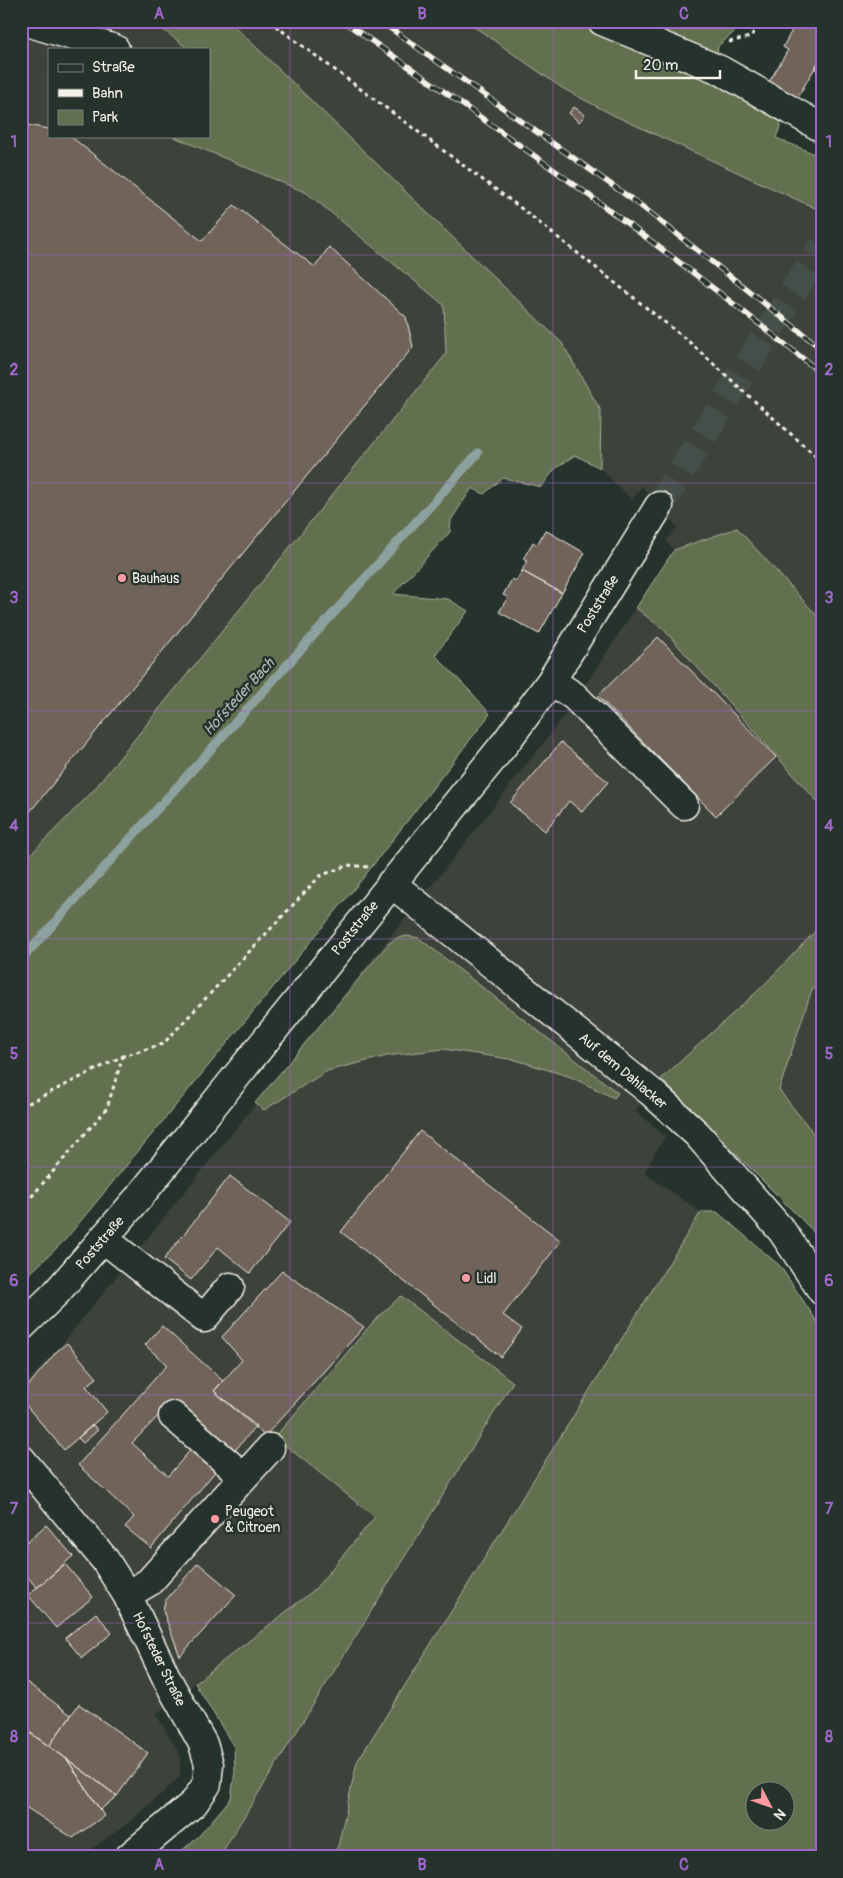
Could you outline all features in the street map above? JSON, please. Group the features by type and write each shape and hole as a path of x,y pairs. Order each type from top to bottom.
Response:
{"street":[{"path":"24,21 112,48"},
{"path":"602,21 720,70 822,128"},
{"name":"Poststraße","path":"21,1327 56,1293 104,1239 506,742 551,681 659,506"},
{"path":"551,681 574,696 684,805"},
{"name":"Auf dem Dahlacker","path":"391,883 651,1092 697,1134 782,1232 822,1291"},
{"path":"104,1239 204,1318 230,1287"},
{"path":"173,1416 244,1477"},
{"path":"127,1595 149,1582 270,1448"},
{"name":"Hofsteder Straße","path":"21,1459 105,1560 127,1595 168,1682 203,1744 209,1764 206,1784 194,1803 129,1857"}],"path":[{"path":"270,21 522,209 687,340 822,462"},
{"path":"685,21 699,30"},
{"path":"724,43 750,37 763,21"},
{"path":"21,1107 123,1056 163,1044 320,876 348,865 372,867 391,883"},
{"path":"21,1209 107,1108 123,1056"}],"shaded area":[{"name":"Bauhaus","path":"21,21 152,21 186,47 48,48 48,138 177,138 307,193 444,305 446,354 92,792 21,864"},
{"path":"229,21 465,21 562,88 613,115 814,208 822,196 822,621 737,528 674,550 666,541 677,527 642,486 632,500 600,468 601,411"},
{"path":"636,608 664,630 822,807 822,924 762,987 661,1079 635,1111 665,1136 644,1173 701,1212 357,1762 338,1846 332,1857 219,1857 513,1383 275,1437 376,1517 314,1590 156,1714 180,1755 180,1777 131,1821 80,1857 21,1857 21,1389 63,1343 452,860 565,715"},
{"path":"822,983 822,1144 779,1090 812,989"}],"green space":[{"path":"152,21 229,21 562,343 601,411 600,468 575,455 555,469 541,487 503,478 484,494 472,488 451,520 450,532 393,594 448,599 468,611 435,655 490,714 363,878 65,1240 21,1282 21,864 92,792 446,354 444,305 307,193 177,138 210,138 210,48 186,47"},
{"path":"466,21 747,21 718,46 717,53 711,58 784,116 776,138 822,157 822,196 815,208 613,115 562,88"},
{"path":"737,528 822,621 822,807 664,630 636,608 674,550"},
{"path":"822,924 822,983 812,989 779,1090 822,1144 822,1246 812,1230 661,1079 762,987"},
{"path":"407,936 419,938 618,1093 614,1098 571,1077 516,1060 443,1049 387,1056 327,1071 264,1110 255,1103 389,943 397,938"},
{"path":"701,1212 717,1212 780,1266 822,1329 822,1857 332,1857 338,1846 357,1762"},
{"path":"401,1296 513,1382 219,1857 174,1857 199,1836 231,1798 235,1772 234,1747 195,1683 314,1590 375,1517 275,1437 375,1320"}],"building":[{"path":"797,21 822,21 822,56 797,98 769,82 788,50 783,47"},
{"path":"822,56 822,73 815,69"},
{"path":"574,107 585,115 579,122 569,113"},
{"name":"Bauhaus","path":"21,124 48,129 48,138 73,138 202,241 234,205 315,267 329,247 406,317 413,347 28,814 21,809"},
{"path":"545,530 585,553 562,593 522,571 527,561 523,559 533,542 537,545"},
{"path":"522,571 562,593 539,634 499,612 508,597 503,595 512,579 516,581"},
{"path":"658,637 776,757 716,816 598,696"},
{"path":"561,742 608,782 582,812 569,801 545,831 510,803"},
{"name":"Lidl","path":"420,1131 561,1241 503,1315 522,1329 501,1357 341,1232"},
{"path":"230,1176 290,1222 250,1273 218,1247 191,1280 164,1259"},
{"path":"282,1271 364,1327 265,1436 214,1391 242,1360 222,1337"},
{"path":"162,1326 223,1381 214,1391 256,1426 231,1455 172,1402 132,1443 168,1476 194,1446 219,1467 151,1548 125,1527 134,1517 78,1465 167,1365 145,1345"},
{"path":"67,1343 97,1378 86,1386 107,1412 64,1450 24,1403 24,1391 57,1351"},
{"path":"93,1425 98,1430 83,1443 78,1438"},
{"path":"46,1525 73,1556 37,1588 21,1569 21,1547"},
{"path":"198,1563 236,1595 180,1656 163,1611 165,1601"},
{"path":"65,1564 93,1597 56,1628 28,1595"},
{"path":"96,1613 112,1633 82,1658 65,1638"},
{"path":"21,1678 71,1715 49,1746 21,1726"},
{"path":"79,1704 148,1753 117,1796 49,1746"},
{"path":"30,1733 67,1759 104,1816 73,1838 21,1804 21,1744"},
{"path":"67,1759 117,1796 100,1810"}],"waterway":[{"name":"Hofsteder Bach","path":"21,960 478,453"}],"tunnel":[{"path":"659,506 822,246"}],"railway":[{"path":"343,21 465,106 646,237 822,374"},
{"path":"380,21 640,205 822,349"}],"place":[{"name":"Bauhaus","path":"122,578"},
{"name":"Lidl","path":"466,1278"},
{"name":"Peugeot & Citroen","path":"215,1519"}]}
